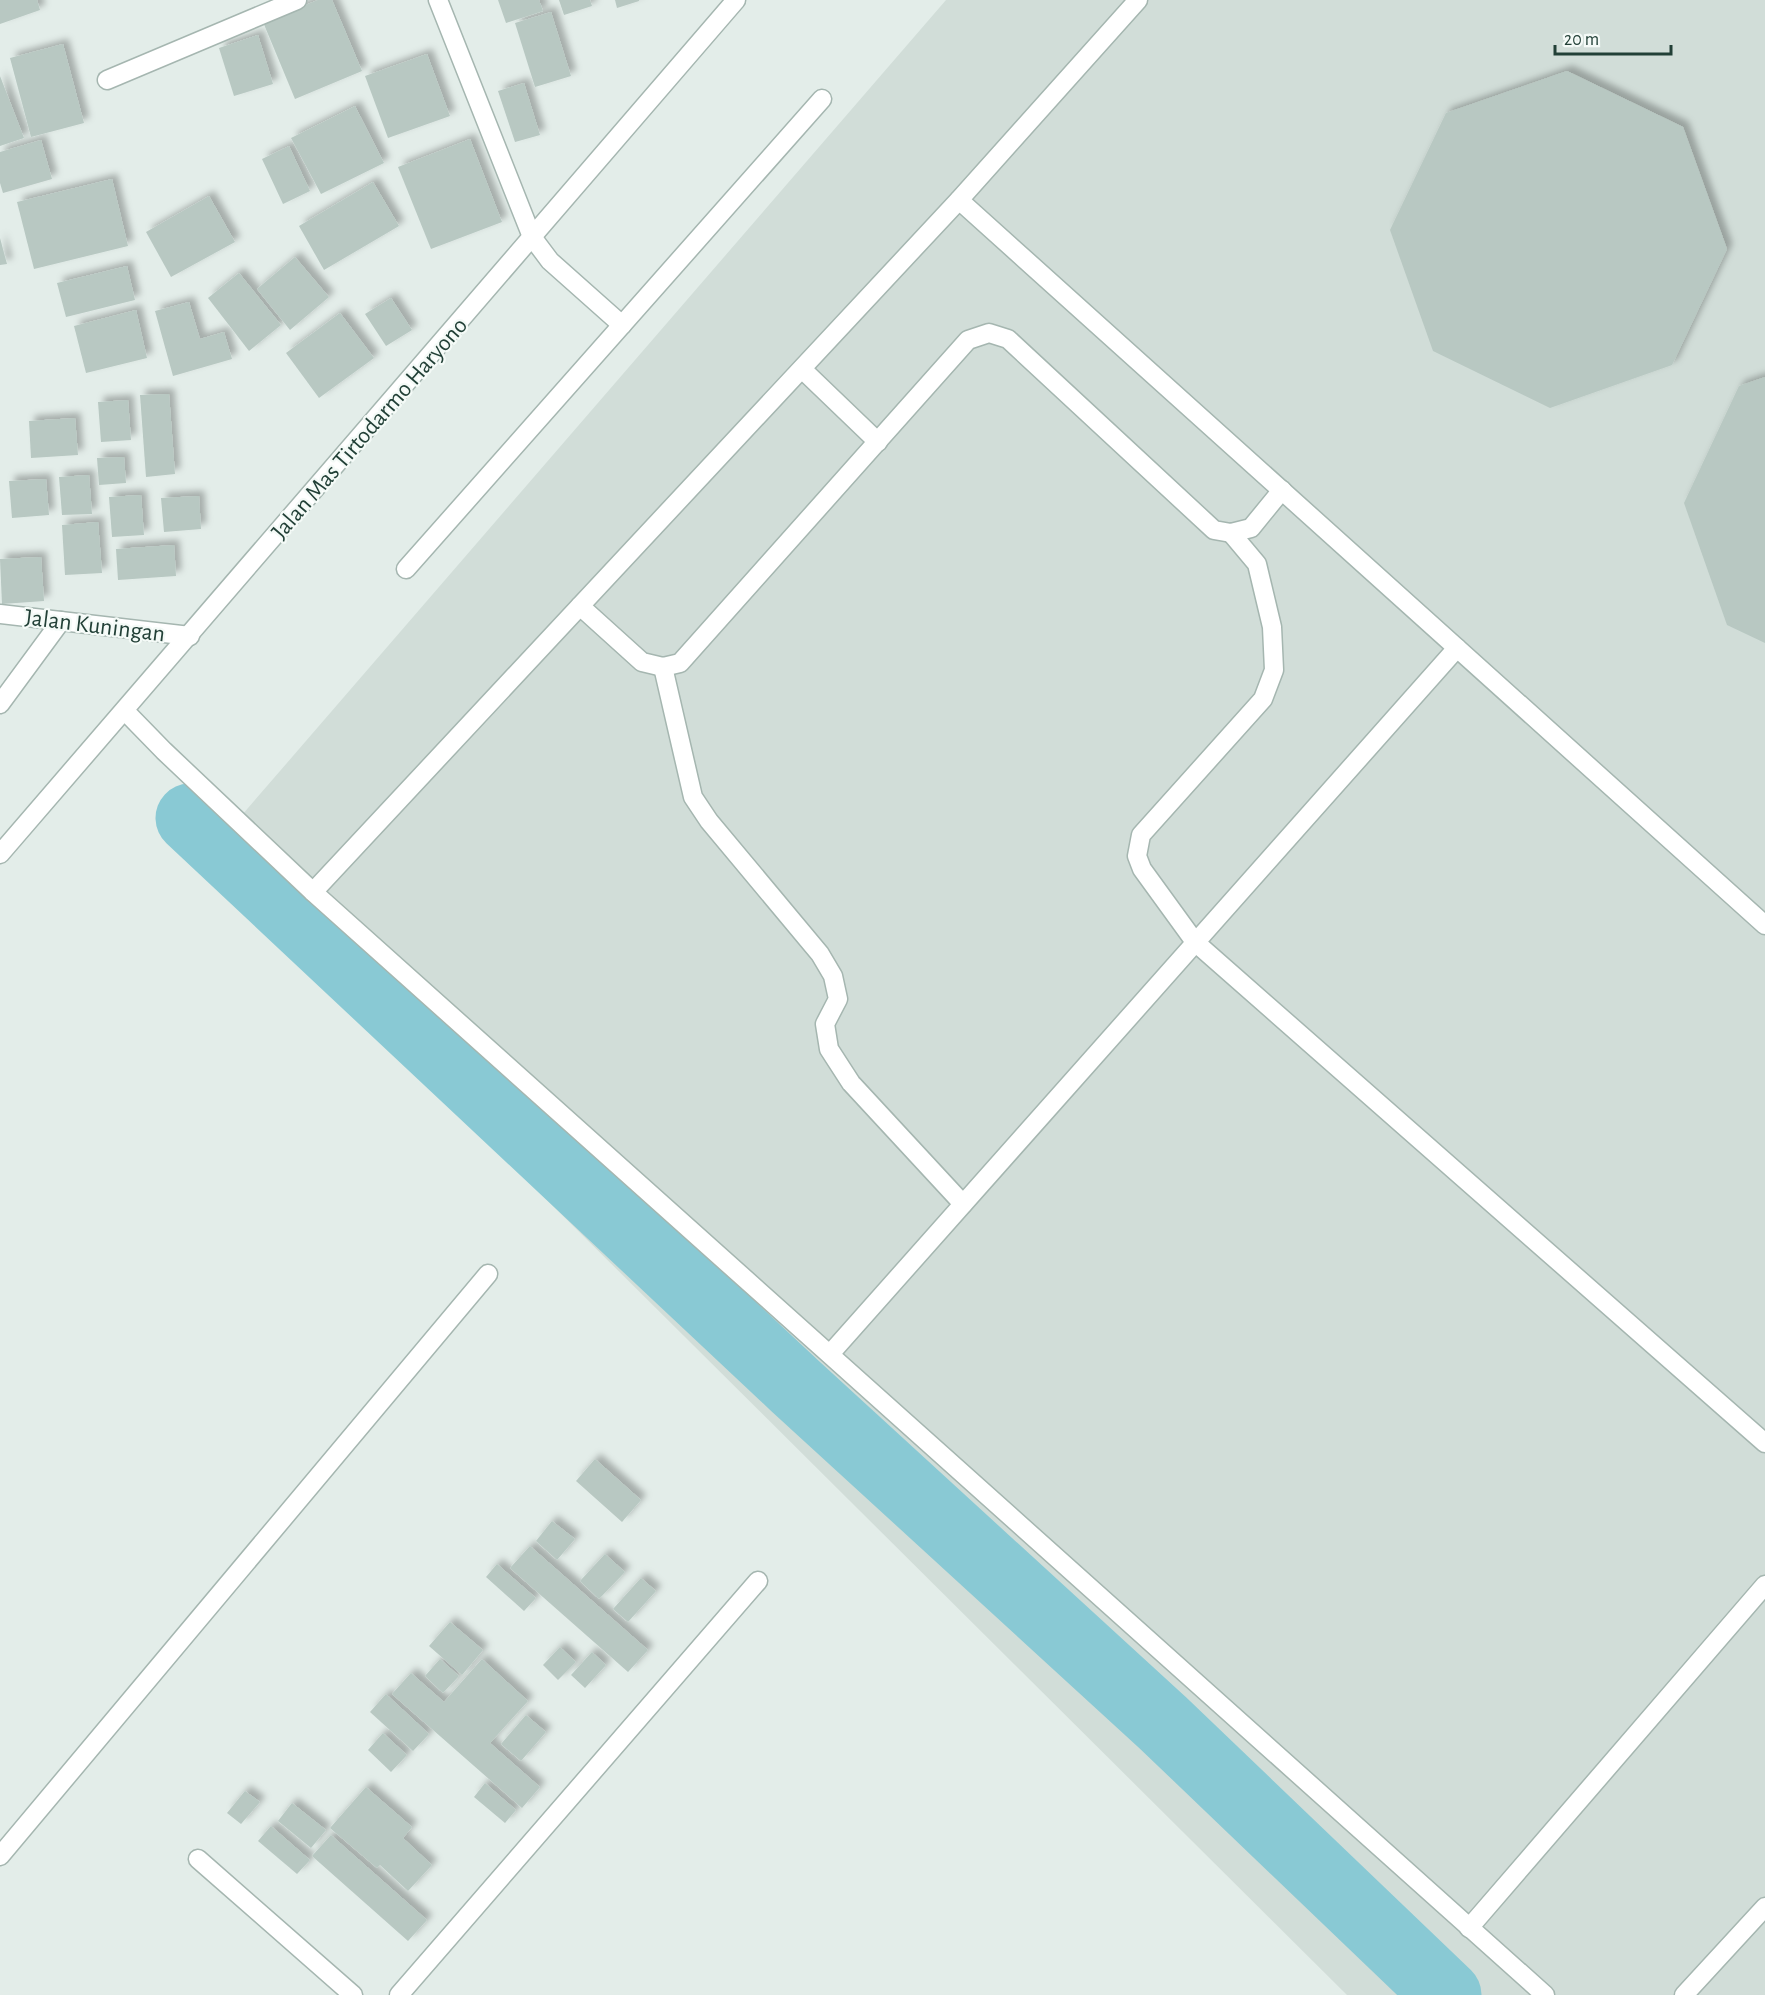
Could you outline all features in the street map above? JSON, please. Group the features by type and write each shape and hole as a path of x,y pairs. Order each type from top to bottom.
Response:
{"street":[{"path":"107,80 297,0"},
{"path":"438,0 532,237 550,261 622,326"},
{"name":"Jalan Mas Tirtodarmo Haryono","path":"0,854 736,0"},
{"path":"313,892 959,200 1138,0"},
{"path":"406,569 822,99"},
{"path":"959,200 1765,925"},
{"path":"580,606 642,662 663,667 680,663 968,340 989,333 1008,339 1214,530 1231,534 1251,528 1282,490"},
{"path":"802,369 878,442"},
{"path":"1231,534 1257,564 1272,627 1274,670 1263,699 1141,835 1137,856 1142,868 1196,942 1765,1443"},
{"name":"Jalan Kuningan","path":"0,614 190,636"},
{"path":"0,705 61,621"},
{"path":"830,1354 1457,648"},
{"path":"663,667 693,797 709,821 820,954 833,976 838,999 825,1024 829,1049 851,1083 963,1204"},
{"path":"125,711 313,892 1545,1995"},
{"path":"0,1857 488,1274"},
{"path":"399,1995 759,1581"},
{"path":"1469,1928 1765,1585"},
{"path":"198,1859 353,1995"},
{"path":"1684,1995 1765,1907"}],"shaded area":[{"path":"946,0 1765,0 1765,1995 1347,1995 204,859"}],"building":[{"path":"0,0 37,0 40,10 0,24"},
{"path":"318,0 332,0 362,71 295,99 263,22"},
{"path":"498,0 539,0 543,11 506,23"},
{"path":"559,0 590,0 592,6 564,15"},
{"path":"615,0 639,0 639,1 617,8"},
{"path":"551,12 571,76 535,87 515,23"},
{"path":"258,35 273,84 234,96 219,48"},
{"path":"63,44 84,123 31,137 10,58"},
{"path":"427,54 450,116 388,138 365,76"},
{"path":"1567,71 1683,127 1727,249 1672,365 1550,408 1433,351 1390,230 1446,113"},
{"path":"0,76 24,138 0,146"},
{"path":"524,83 540,135 515,142 498,91"},
{"path":"355,106 384,163 321,194 291,138"},
{"path":"470,139 502,222 431,249 398,167"},
{"path":"41,140 52,179 3,193 0,183 0,152"},
{"path":"289,146 310,191 283,204 262,159"},
{"path":"112,179 128,246 34,269 17,202"},
{"path":"373,182 399,226 324,270 299,226"},
{"path":"209,196 235,242 171,277 146,232"},
{"path":"0,238 7,264 0,265"},
{"path":"295,257 329,297 290,330 257,289"},
{"path":"127,266 135,300 66,317 57,283"},
{"path":"239,273 281,325 249,351 208,298"},
{"path":"391,298 412,330 386,346 365,314"},
{"path":"189,302 200,339 224,332 232,359 173,376 155,311"},
{"path":"136,310 147,358 86,373 74,326"},
{"path":"340,313 374,358 319,398 286,353"},
{"path":"1765,377 1765,643 1727,625 1684,503 1739,386"},
{"path":"169,394 175,474 146,477 140,395"},
{"path":"128,400 131,440 101,442 98,402"},
{"path":"75,418 78,455 31,458 29,421"},
{"path":"124,457 126,483 99,485 97,458"},
{"path":"89,475 92,514 62,515 59,477"},
{"path":"46,479 49,515 12,518 9,481"},
{"path":"141,495 144,535 112,537 109,497"},
{"path":"199,496 201,529 164,532 161,498"},
{"path":"98,522 102,573 65,575 62,525"},
{"path":"174,545 176,576 118,580 116,549"},
{"path":"41,557 44,601 2,604 0,559"},
{"path":"595,1459 641,1500 622,1522 576,1481"},
{"path":"552,1521 575,1539 557,1560 536,1541"},
{"path":"530,1546 648,1650 628,1672 510,1568"},
{"path":"605,1554 625,1572 599,1599 580,1581"},
{"path":"497,1564 536,1598 524,1611 486,1577"},
{"path":"641,1578 656,1591 628,1622 613,1609"},
{"path":"450,1622 483,1650 462,1675 429,1646"},
{"path":"560,1647 576,1662 558,1680 543,1665"},
{"path":"592,1652 606,1665 585,1688 571,1675"},
{"path":"440,1659 459,1676 443,1693 425,1676"},
{"path":"482,1659 528,1701 490,1743 540,1787 522,1808 392,1694 411,1673 444,1702"},
{"path":"386,1694 429,1734 413,1751 370,1712"},
{"path":"526,1715 546,1732 521,1761 501,1744"},
{"path":"383,1733 407,1755 391,1772 368,1750"},
{"path":"485,1783 516,1810 505,1823 474,1797"},
{"path":"366,1787 412,1827 403,1838 432,1865 408,1891 380,1865 377,1868 330,1828"},
{"path":"245,1791 260,1802 241,1824 227,1813"},
{"path":"292,1803 326,1830 311,1848 278,1821"},
{"path":"271,1826 310,1860 297,1874 258,1841"},
{"path":"331,1835 427,1920 408,1941 312,1856"}],"waterway":[{"path":"190,818 795,1386 1163,1723 1447,1995"}]}
